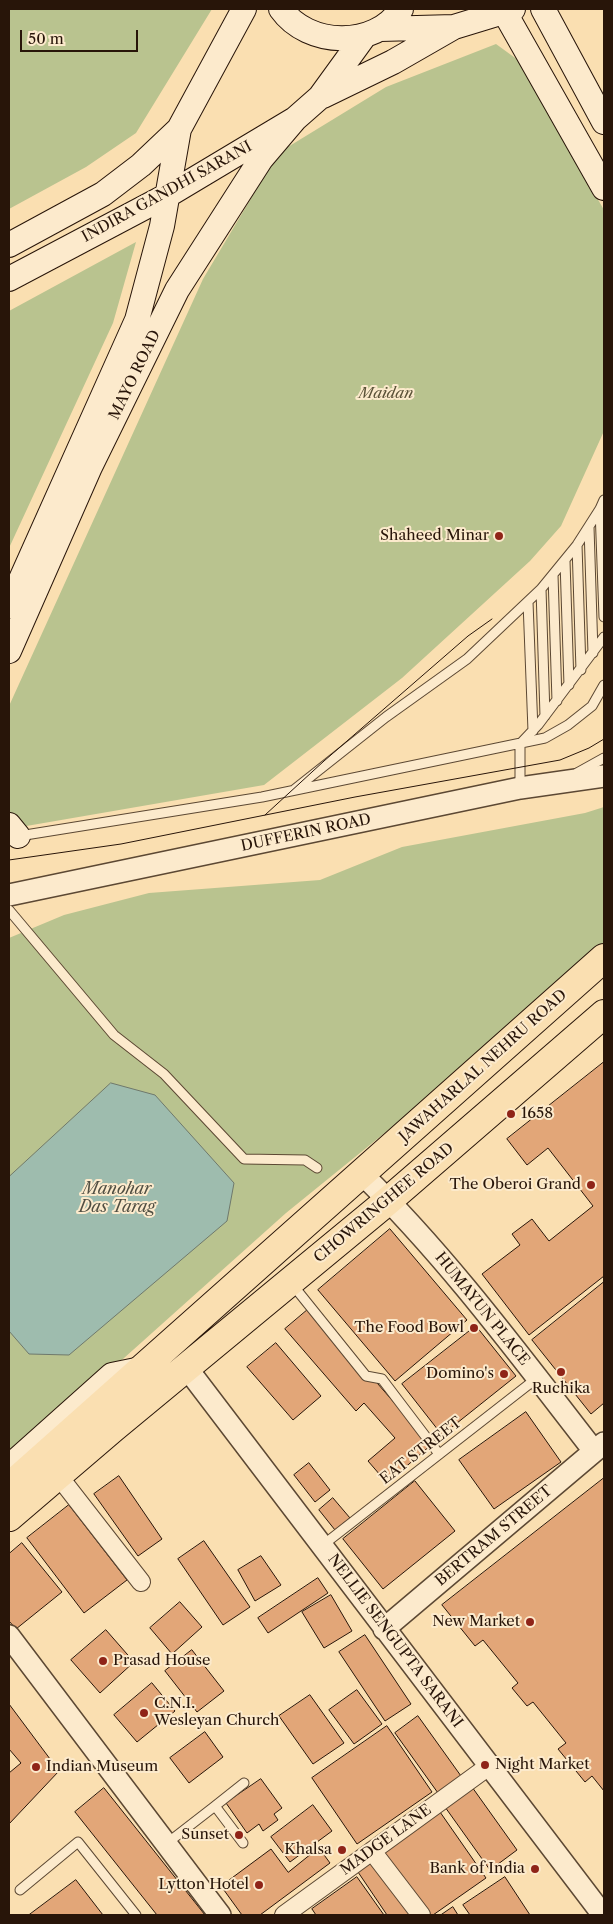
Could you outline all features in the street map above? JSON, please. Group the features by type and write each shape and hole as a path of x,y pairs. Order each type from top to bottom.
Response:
{"main road":[{"path":"179,129 244,9"},
{"path":"281,9 287,17 310,33 337,39 372,32 454,27 509,11 604,188"},
{"path":"320,97 372,32 398,14 401,9"},
{"path":"543,9 604,122"},
{"path":"320,97 393,62 454,27"},
{"name":"INDIRA GANDHI SARANI","path":"9,279 168,195 295,120 320,97"},
{"name":"MAYO ROAD","path":"9,651 90,467 176,290 261,158 295,120"},
{"name":"MAYO ROAD","path":"9,606 137,320 162,226 179,129"},
{"name":"INDIRA GANDHI SARANI","path":"9,245 104,194 142,165 179,129"},
{"name":"JAWAHARLAL NEHRU ROAD","path":"362,1174 604,958"},
{"name":"CHOWRINGHEE ROAD","path":"75,1444 160,1388 186,1367 389,1200 604,1014"},
{"path":"9,1517 140,1369 362,1174"},
{"path":"9,1467 112,1375 140,1369"},
{"path":"9,1530 148,1412 160,1388"},
{"path":"9,1487 75,1444"}],"street":[{"name":"DUFFERIN ROAD","path":"9,895 520,788 604,776"},
{"name":"HUMAYUN PLACE","path":"362,1174 389,1200 444,1262 537,1378 599,1447"},
{"name":"NELLIE SENGUPTA SARANI","path":"186,1367 603,1915"},
{"name":"BERTRAM STREET","path":"384,1629 599,1447"},
{"path":"64,1483 141,1582"},
{"path":"9,1636 220,1915"},
{"name":"MADGE LANE","path":"284,1915 489,1766"},
{"path":"372,1851 421,1915"}],"lane":[{"path":"293,791 386,717 467,659 528,602 577,545 604,500"},
{"path":"600,509 604,617"},
{"path":"589,527 593,653"},
{"path":"577,545 581,670"},
{"path":"565,561 569,685"},
{"path":"552,575 557,701"},
{"path":"541,589 545,716"},
{"path":"528,602 532,731"},
{"path":"520,788 520,744 557,701 604,637"},
{"path":"12,833 293,791 545,738 568,726 592,706 604,685"},
{"path":"564,781 604,758"},
{"path":"9,910 114,1035 164,1074 244,1159 305,1160 317,1168"},
{"path":"290,1282 366,1376 382,1379 439,1454"},
{"name":"EAT STREET","path":"323,1545 537,1378"},
{"path":"166,1844 244,1783"},
{"path":"215,1806 243,1843"},
{"path":"20,1890 78,1842 136,1915"}],"green space":[{"path":"9,9 212,9 136,133 86,167 9,209"},
{"name":"Maidan","path":"496,44 518,60 604,210 604,431 561,526 530,561 402,678 264,785 9,829 9,706 203,279 278,153 386,87"},
{"path":"136,242 113,323 9,548 9,311"},
{"path":"604,807 604,955 286,1213 9,1461 9,938 64,915 149,893 320,880 402,847 585,813"}],"water":[{"name":"Manohar Das Tarag","path":"111,1083 155,1095 234,1183 227,1221 69,1355 29,1354 9,1331 9,1177"}],"building":[{"name":"The Oberoi Grand","path":"604,1062 604,1276 529,1335 482,1274 520,1245 512,1234 532,1219 549,1241 593,1206 548,1148 527,1165 507,1139"},
{"path":"390,1229 467,1320 395,1381 318,1290"},
{"path":"604,1282 604,1403 591,1414 532,1340"},
{"path":"311,1307 431,1445 387,1483 368,1461 395,1438 364,1403 356,1411 285,1329"},
{"path":"476,1326 516,1376 442,1435 402,1384"},
{"path":"276,1343 321,1396 293,1420 247,1367"},
{"path":"526,1412 561,1462 494,1509 459,1460"},
{"path":"309,1463 330,1490 315,1502 294,1475"},
{"path":"119,1476 162,1539 138,1556 94,1494"},
{"name":"New Market","path":"604,1478 604,1791 592,1776 585,1782 558,1749 566,1743 533,1702 527,1706 512,1688 518,1683 483,1640 475,1646 442,1605"},
{"path":"415,1481 455,1531 383,1589 343,1539"},
{"path":"333,1498 350,1518 335,1530 319,1510"},
{"path":"69,1505 127,1580 84,1613 27,1538"},
{"path":"204,1541 250,1607 223,1625 178,1559"},
{"path":"22,1543 62,1592 16,1629 9,1621 9,1554"},
{"path":"261,1556 281,1585 255,1601 238,1570"},
{"path":"318,1578 328,1593 268,1633 258,1618"},
{"path":"331,1595 352,1631 324,1648 302,1612"},
{"path":"180,1602 202,1627 172,1654 150,1628"},
{"name":"Prasad House","path":"106,1630 134,1662 100,1693 71,1660"},
{"path":"365,1635 411,1704 385,1721 339,1652"},
{"path":"192,1650 224,1691 197,1712 165,1671"},
{"name":"C.N.I. Wesleyan Church","path":"152,1683 175,1711 137,1742 114,1715"},
{"path":"357,1690 382,1724 354,1744 329,1710"},
{"path":"310,1695 344,1743 313,1764 279,1716"},
{"name":"Indian Museum","path":"9,1704 59,1771 9,1824 9,1773 21,1763 9,1749"},
{"path":"418,1716 461,1776 438,1793 395,1733"},
{"path":"387,1726 432,1792 357,1844 312,1778"},
{"path":"205,1732 223,1757 189,1783 170,1758"},
{"path":"261,1779 282,1808 274,1814 278,1820 263,1831 259,1824 247,1833 226,1803"},
{"path":"472,1787 517,1850 490,1870 445,1807"},
{"path":"104,1788 205,1915 157,1915 75,1812"},
{"path":"313,1805 332,1831 290,1862 271,1837"},
{"path":"440,1812 486,1878 433,1915 428,1915 384,1852"},
{"path":"319,1848 330,1863 260,1915 242,1915 221,1886 271,1849 288,1872"},
{"path":"377,1859 416,1915 387,1915 358,1872"},
{"path":"357,1877 384,1915 316,1915 312,1909"},
{"path":"505,1877 530,1915 470,1915 463,1905"},
{"path":"76,1880 103,1915 29,1915"},
{"path":"453,1907 458,1915 441,1915"}],"tram line":[{"path":"265,815 468,636 492,619"},
{"path":"9,860 121,844 355,797 560,760 589,748 604,739"}],"place":[{"name":"Shaheed Minar","path":"499,536"},
{"name":"1658","path":"511,1114"},
{"name":"The Oberoi Grand","path":"591,1185"},
{"name":"The Food Bowl","path":"474,1328"},
{"name":"Ruchika","path":"561,1372"},
{"name":"Domino's","path":"504,1374"},
{"name":"New Market","path":"530,1622"},
{"name":"Prasad House","path":"103,1661"},
{"name":"C.N.I. Wesleyan Church","path":"144,1713"},
{"name":"Night Market","path":"485,1765"},
{"name":"Indian Museum","path":"36,1767"},
{"name":"Sunset","path":"239,1835"},
{"name":"Khalsa","path":"342,1850"},
{"name":"Bank of India","path":"535,1869"},
{"name":"Lytton Hotel","path":"259,1885"}]}
